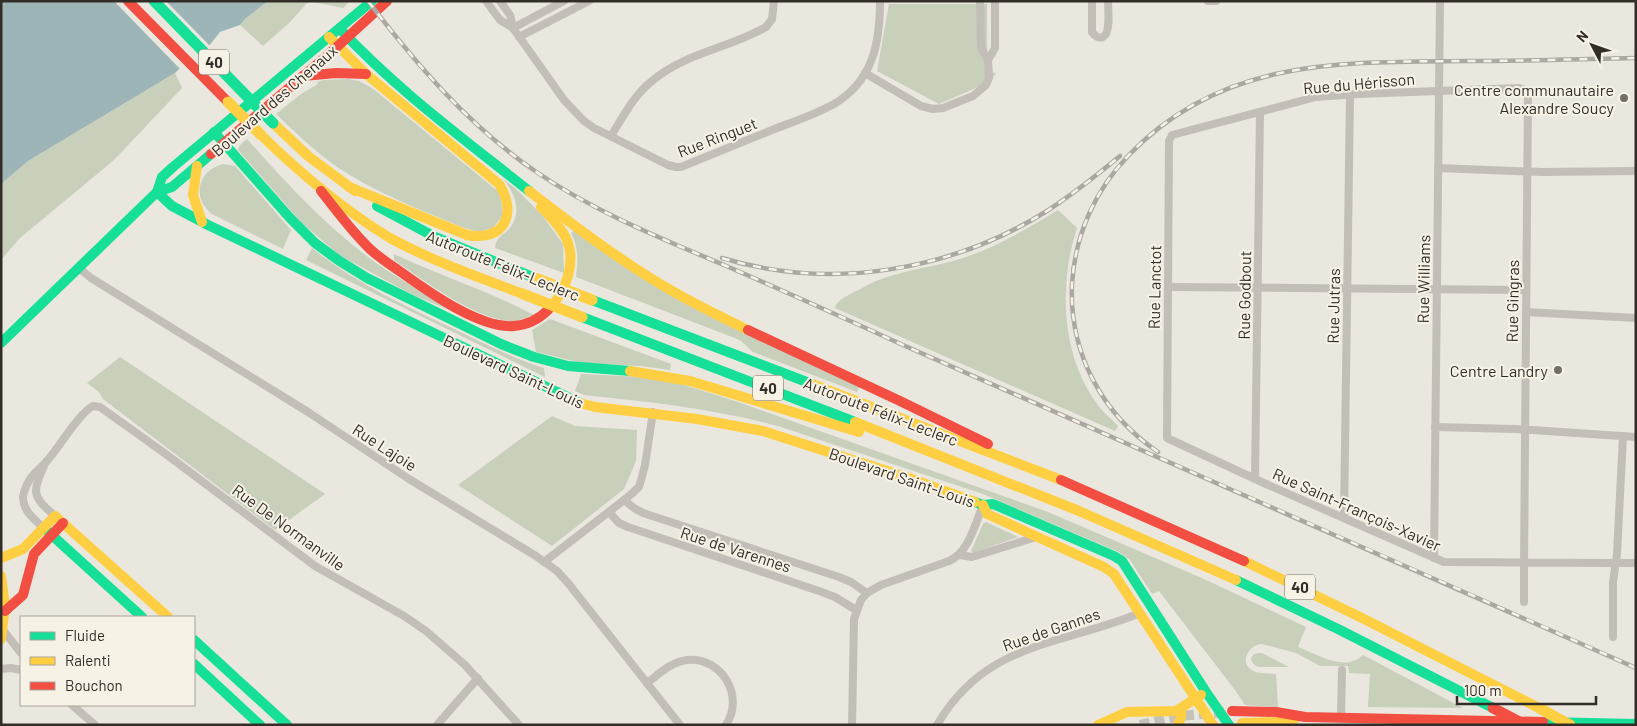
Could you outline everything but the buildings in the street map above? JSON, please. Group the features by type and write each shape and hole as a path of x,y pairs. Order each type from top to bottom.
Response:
{"main road":[{"name":"Autoroute Félix-Leclerc","path":"128,1 290,164 321,191 363,221 412,249 450,266 953,460 1075,510 1207,568 1378,649 1525,725"},
{"name":"Autoroute Félix-Leclerc","path":"154,1 308,156 349,187 387,212 426,234 461,250 1053,477 1150,518 1258,567 1406,639 1570,725"},
{"name":"Boulevard des Chenaux","path":"1,343 157,192 172,187 338,46 344,33 372,1"},
{"name":"Boulevard des Chenaux","path":"157,192 162,176 214,132 329,37 344,33 387,1"},
{"path":"344,33 411,95 514,179 606,249 682,297 752,332 925,411 1053,477"},
{"path":"329,37 366,74 499,184 507,196 508,213 505,221 496,232 488,236 475,236 452,230 349,187"},
{"path":"303,76 336,73 366,74"},
{"path":"214,132 290,218 315,243 338,260 376,283 516,351 568,366 640,372 690,381 953,460"},
{"path":"197,166 193,195 202,222"},
{"path":"321,191 370,249 403,274 477,318 495,324 513,326 535,320 555,304 561,296 567,281 570,259 567,241 561,230 514,179"},
{"name":"Boulevard Saint-Louis","path":"157,192 172,206 202,222 575,402 594,407 653,412 734,425 786,437 983,505 993,504 1114,556 1122,561 1131,573 1206,692 1229,724"},
{"name":"Boulevard Saint-Louis","path":"983,505 987,514 1104,567 1111,572 1120,582 1213,725"},
{"path":"5,611 23,595 32,557 48,532 59,520 167,616"},
{"path":"1,558 23,549 48,532"},
{"path":"48,532 141,616"},
{"path":"1,576 5,611 2,635"},
{"path":"195,641 287,725"},
{"path":"195,665 259,724 270,709"},
{"path":"1098,725 1127,712 1169,712 1181,710 1206,692"},
{"path":"1178,725 1181,710"},
{"path":"1232,711 1276,712 1306,717"},
{"path":"1242,723 1275,722 1306,717 1340,717 1401,722 1636,724"}],"street":[{"name":"Rue Ringuet","path":"486,1 500,20 513,28 571,109 588,124 668,165 676,167 828,107 849,92 865,73 872,58 879,35 880,1"},
{"name":"Rue Ringuet","path":"500,1 510,15 513,28"},
{"path":"513,28 564,1"},
{"path":"520,37 589,1"},
{"path":"611,136 632,103 651,81 684,61 766,27 772,18 774,1"},
{"path":"865,73 921,106 933,109 943,108 973,96 984,88 988,81 988,60 981,48 980,1"},
{"path":"988,60 995,48 995,1"},
{"path":"1092,1 1092,32 1100,37 1105,35 1108,30 1108,1"},
{"path":"1208,1 1216,1"},
{"name":"Rue Williams","path":"1434,558 1440,1"},
{"name":"Rue du Hérisson","path":"1171,137 1174,134 1312,98 1350,94 1519,88 1525,90"},
{"name":"Rue Gingras","path":"1524,602 1528,95 1525,90"},
{"name":"Rue Jutras","path":"1344,518 1350,94"},
{"name":"Rue Godbout","path":"1255,479 1260,112"},
{"name":"Rue Lanctot","path":"1167,437 1169,141 1171,137"},
{"path":"1438,168 1527,171 1636,171"},
{"name":"Rue Lajoie","path":"79,268 90,278 308,412 409,479 557,571 680,725"},
{"path":"1168,288 1526,290"},
{"path":"1526,312 1636,318"},
{"name":"Rue De Normanville","path":"48,532 28,512 24,503 24,493 31,478 88,409 93,406 100,407 164,452 315,566 416,624 450,650 478,678 519,725"},
{"path":"544,562 635,492 645,465 653,412"},
{"path":"1435,427 1525,429 1636,437"},
{"path":"1614,637 1613,582 1623,436"},
{"name":"Rue Saint-François-Xavier","path":"1167,437 1255,479 1444,562 1636,563"},
{"name":"Rue De Normanville","path":"46,462 38,481 36,492 40,504 59,520"},
{"name":"Rue de Varennes","path":"624,500 643,513 839,577 851,582 867,593"},
{"path":"852,725 854,619 861,600 867,593 881,584 949,561 959,555 966,546 983,505"},
{"name":"Rue de Varennes","path":"609,512 619,523 628,527 819,591 834,597 856,610"},
{"path":"959,555 972,557 1036,537"},
{"name":"Rue de Gannes","path":"937,725 953,700 964,688 1004,659 1025,650 1140,613"},
{"path":"2,635 20,652"},
{"path":"647,683 667,667 680,661 694,660 708,663 720,670 733,694 733,709 726,725"},
{"path":"1,669 20,670"},
{"path":"1340,717 1342,670"},
{"path":"437,725 478,678"},
{"path":"73,706 95,725"}],"green space":[{"path":"268,1 309,1 289,23 263,46 240,25"},
{"path":"309,1 350,1 343,8"},
{"path":"889,4 987,4 987,71 996,73 990,82 939,104 877,71"},
{"path":"175,73 182,88 114,160 20,238 1,260 1,184 28,161"},
{"path":"348,79 359,81 372,88 500,193 503,215 493,228 478,232 464,228 367,185 329,161 276,114 301,94 318,84 317,82"},
{"path":"247,139 293,189 343,237 379,265 457,313 413,295 339,255 301,222 238,150 239,146"},
{"path":"223,164 235,166 291,230 283,249 212,214 205,208 201,200 200,185 208,172 214,167"},
{"path":"502,178 542,215 563,244 564,273 495,248 498,239 509,229 516,216 514,196"},
{"path":"1058,210 1077,228 1067,274 1067,322 1071,346 1078,369 1088,390 1102,410 1118,426 1115,431 835,308 836,304 843,298 875,282 899,273 976,254 1012,237"},
{"path":"575,230 603,252 860,386 857,392 753,352 740,340 576,277 577,255 571,233"},
{"path":"312,248 361,282 396,301 497,349 544,368 545,377 306,260"},
{"path":"394,254 500,298 534,315 515,321 501,320 485,315 452,299 420,278 394,260"},
{"path":"550,319 671,364 670,370 641,366 582,363 536,352 532,330"},
{"path":"120,357 325,494 275,530 103,399 99,392 87,383"},
{"path":"581,374 642,377 675,382 738,402 1048,512 1204,579 1306,627 1298,647 1340,662 1356,660 1363,655 1463,708 1368,707 1370,674 1349,673 1348,666 1320,666 1296,653 1262,644 1249,650 1246,663 1255,672 1276,674 1278,707 1245,705 1159,591 1152,594 1130,560 1119,552 983,494 781,427 708,411 658,403 584,395 575,391"},
{"path":"552,416 575,426 637,430 636,461 624,489 552,546 458,485"},
{"path":"986,522 1018,537 973,553 971,551 983,524"},
{"path":"1262,653 1289,667 1258,667 1253,664 1251,658 1254,654"}],"water":[{"path":"1,1 268,1 240,25 220,32 209,46 186,62 175,73 28,161 1,184"}],"pier":[{"path":"114,1 166,1 211,47 195,57 181,70"}],"tunnel":[{"path":"1140,725 1180,716 1226,712"}],"railway":[{"path":"368,1 405,48 466,114 535,171 580,199 651,234 1636,668"},
{"path":"1158,452 1138,437 1121,419 1105,400 1093,380 1076,334 1072,284 1077,248 1082,231 1097,198 1106,183 1129,155 1165,123 1204,99 1245,82 1287,72 1331,65 1376,62 1636,58"},
{"path":"722,258 764,268 806,273 848,273 890,269 931,261 971,248 1010,232 1057,205 1120,156"}],"traffic: fast":[{"path":"154,1 273,123"},
{"path":"157,192 162,177 173,167 372,1"},
{"path":"340,29 384,73 529,191"},
{"path":"214,132 290,218 315,243 367,278 501,344 534,357 568,366 630,371"},
{"path":"1,343 157,192 172,187 211,154"},
{"path":"157,192 172,206 208,225 580,403"},
{"path":"377,206 435,237 535,278"},
{"path":"592,300 812,384"},
{"path":"582,317 855,422"},
{"path":"975,502 983,505 993,504 1122,561 1229,725"},
{"path":"44,528 141,616"},
{"path":"1236,580 1340,630 1493,708"},
{"path":"195,641 287,725"},
{"path":"195,665 260,725"},
{"path":"1543,722 1636,724"}],"traffic: slow":[{"path":"329,37 366,74 499,184 505,195 507,215 504,223 498,230 480,236 467,235 349,187"},
{"path":"228,102 260,134"},
{"path":"273,123 308,156 355,191"},
{"path":"260,134 322,190 390,238 472,275 523,294"},
{"path":"197,166 193,195 202,222"},
{"path":"529,191 640,272 690,301 748,330"},
{"path":"541,207 555,221 564,234 569,247 570,257 570,267 565,286 548,310"},
{"path":"535,278 592,300"},
{"path":"523,294 582,317"},
{"path":"630,371 690,381 859,432"},
{"path":"812,384 1061,480"},
{"path":"580,403 595,407 697,419 763,431 909,478 975,502"},
{"path":"855,422 1079,511 1236,580"},
{"path":"983,505 987,514 1104,567 1114,574 1213,725"},
{"path":"1,558 23,549 55,516 167,616"},
{"path":"1244,561 1360,617 1541,709"},
{"path":"1,576 5,606 1,639"},
{"path":"1098,725 1127,712 1176,711 1201,695"},
{"path":"1178,725 1181,709"},
{"path":"1541,709 1570,725"},
{"path":"1242,723 1295,719"}],"traffic: jam":[{"path":"128,1 228,102"},
{"path":"211,154 328,55 387,1"},
{"path":"303,76 336,73 366,74"},
{"path":"321,191 351,229 371,250 423,288 453,307 485,321 514,326 533,321 548,310"},
{"path":"748,330 988,444"},
{"path":"1061,480 1244,561"},
{"path":"5,611 23,595 34,554 63,523"},
{"path":"1493,708 1525,725"},
{"path":"1232,711 1276,712 1305,717 1543,722"}],"place":[{"name":"Centre communautaire Alexandre Soucy","path":"1624,98"},
{"name":"Centre Landry","path":"1558,370"}]}
